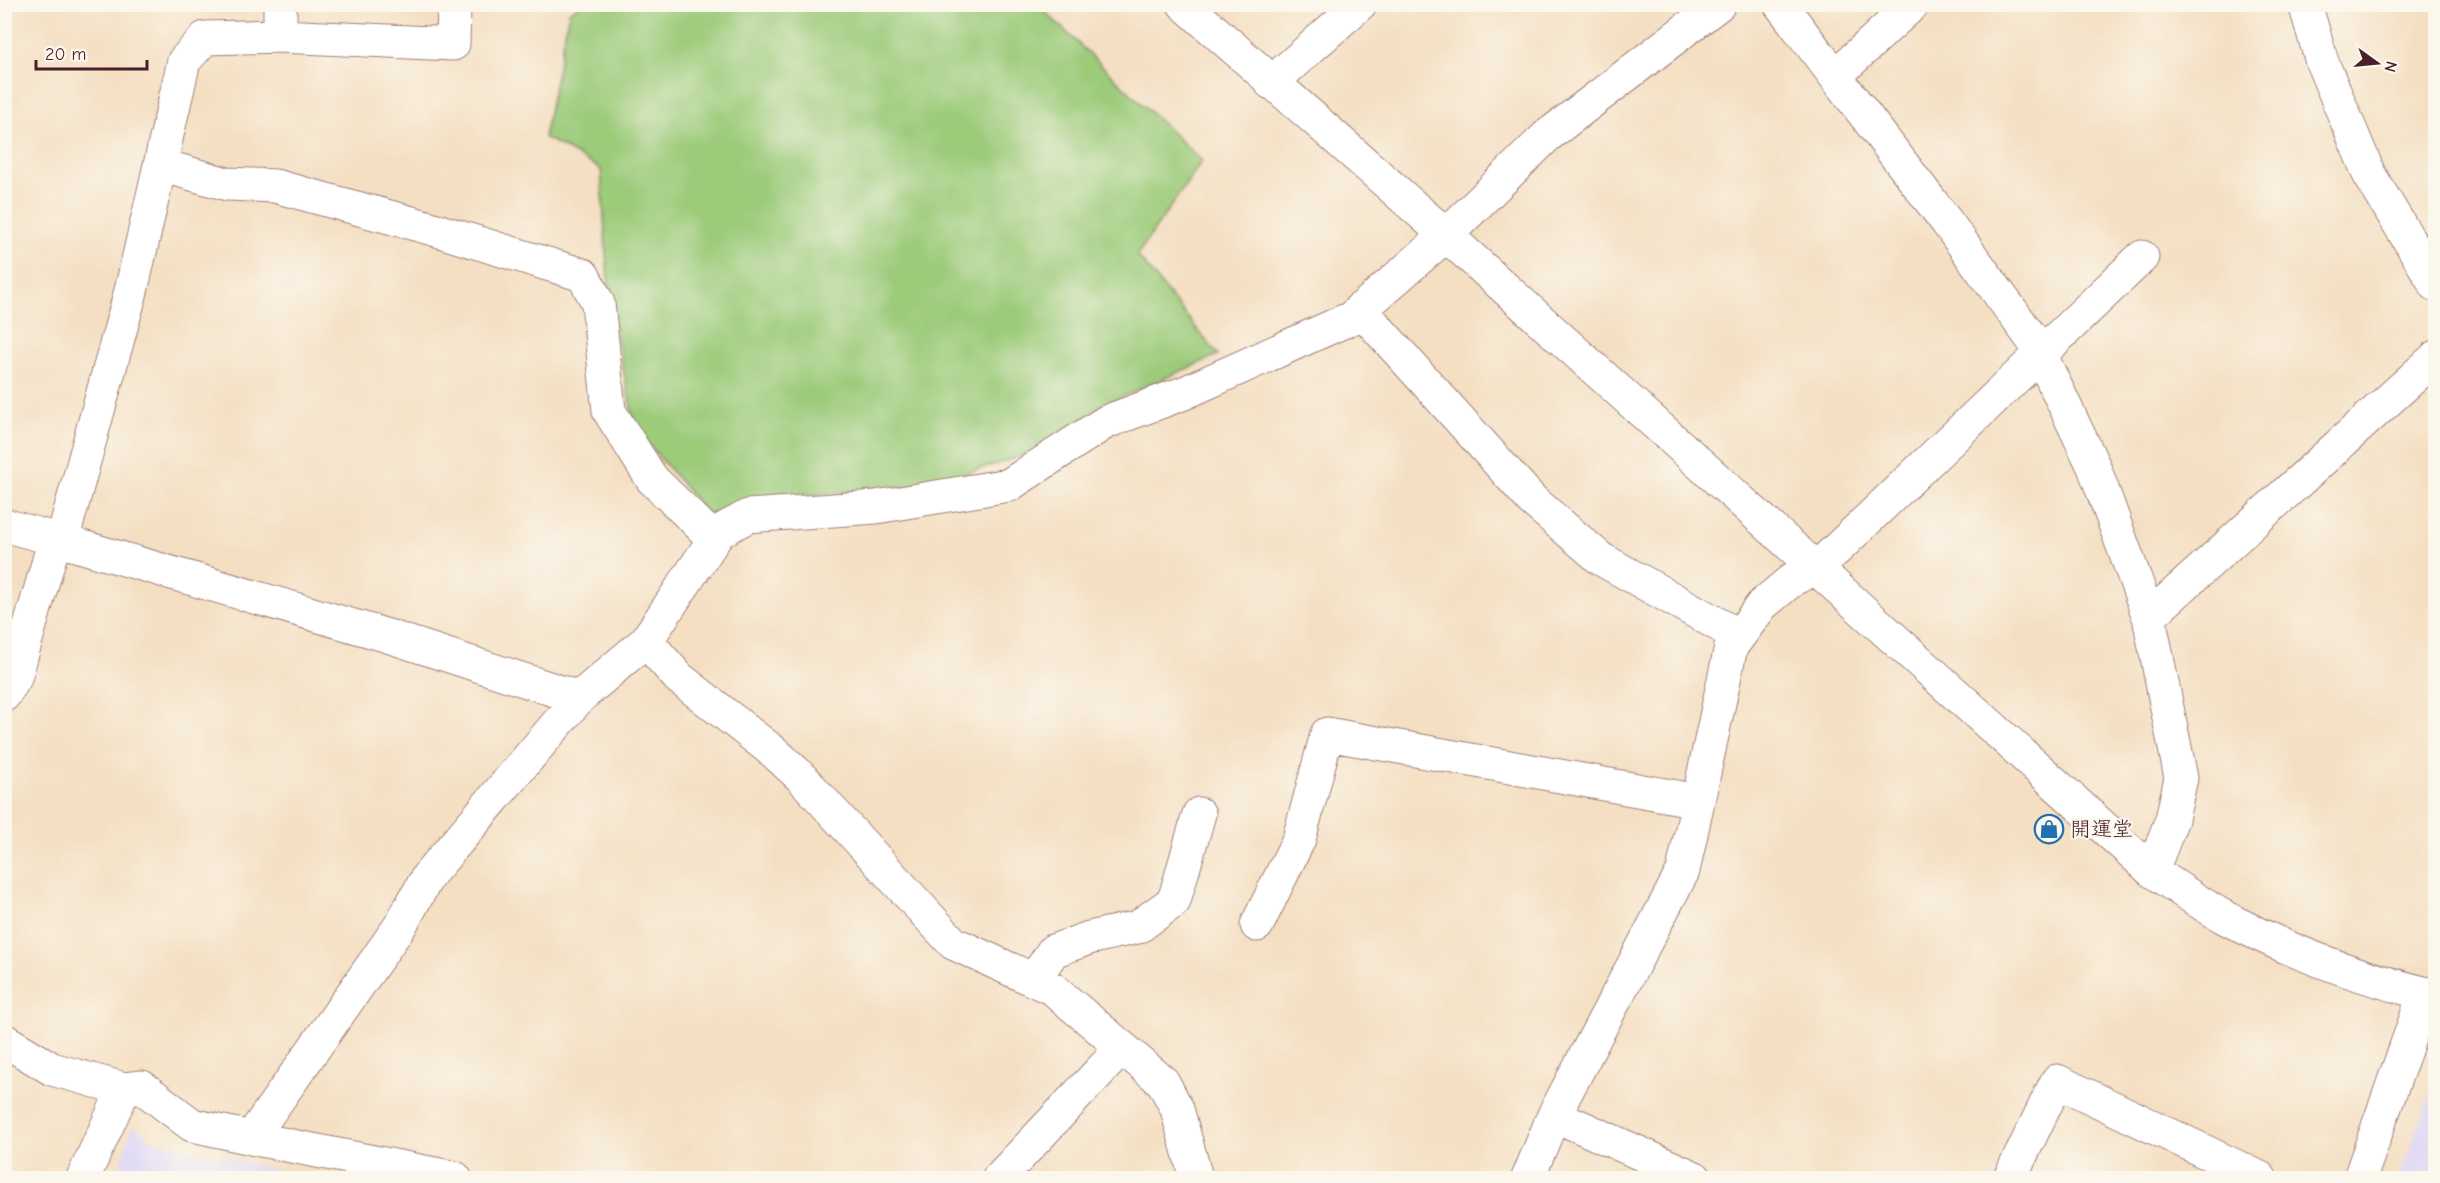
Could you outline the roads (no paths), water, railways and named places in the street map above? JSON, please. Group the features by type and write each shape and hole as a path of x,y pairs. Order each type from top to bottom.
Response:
{"street":[{"path":"4,695 15,678 58,540 130,291 184,61 205,38 280,20 453,44 454,4"},
{"path":"1184,4 1446,235 2152,871 2225,917 2294,949 2430,995 2360,1179"},
{"path":"1271,83 1360,4"},
{"path":"251,1138 400,926 428,876 579,699 646,641 720,532 748,516 876,507 1009,484 1106,422 1184,393 1351,318 1446,235 1547,136 1719,4"},
{"path":"1780,4 1953,230 2035,343 2094,467 2150,617 2181,778 2172,819 2152,871"},
{"path":"1835,76 1913,4"},
{"path":"2305,4 2322,62 2369,174 2436,285"},
{"path":"160,165 227,184 275,186 430,228 583,275 598,303 609,411 652,479 714,539"},
{"path":"1528,1179 1554,1115 1683,872 1731,647 1762,605 1793,579 1817,568 2142,257"},
{"path":"1360,309 1532,500 1601,559 1739,636"},
{"path":"2150,617 2436,357"},
{"path":"4,525 388,636 579,699"},
{"path":"646,641 679,678 775,753 800,776 953,943 1053,989 1163,1083 1177,1109 1196,1179"},
{"path":"1257,925 1299,839 1327,734 1698,801"},
{"path":"1034,980 1053,951 1089,938 1138,927 1174,901 1199,814"},
{"path":"4,1040 52,1069 124,1089 142,1087 192,1125 455,1179"},
{"path":"999,1179 1121,1049"},
{"path":"2010,1179 2057,1081 2260,1179"},
{"path":"83,1179 124,1089"},
{"path":"1554,1115 1695,1179"}],"place":[{"name":"開運堂","path":"2049,829"}]}
